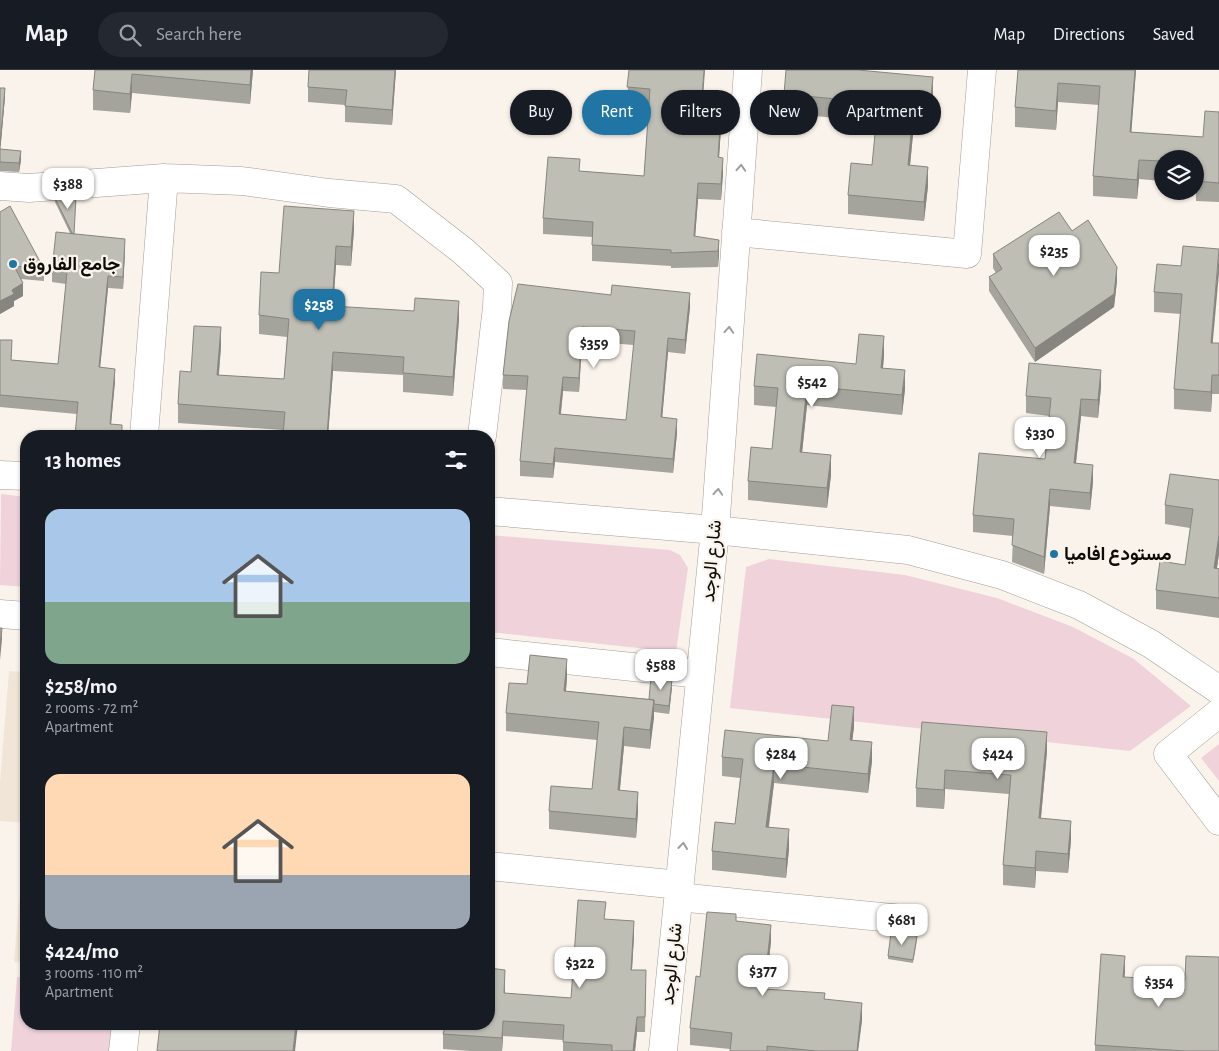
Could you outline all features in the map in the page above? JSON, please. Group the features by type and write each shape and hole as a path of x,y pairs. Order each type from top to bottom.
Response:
{"street":[{"name":"شارع الوجد","path":"663,1051 715,530 748,70"},
{"path":"736,232 967,254 982,70"},
{"path":"144,430 164,178"},
{"path":"0,186 29,188 164,178 242,181 329,193 396,199 463,251 498,283 483,430"},
{"path":"0,475 20,476"},
{"path":"495,512 715,530 908,550 1002,575 1079,605 1151,644 1219,690"},
{"path":"0,614 20,616"},
{"path":"495,653 700,674"},
{"path":"1219,713 1168,754 1219,821"},
{"path":"495,867 902,919"},
{"path":"123,1051 125,1030"}],"shaded area":[{"path":"1,494 20,496 20,587 0,585"},
{"path":"495,535 670,550 680,555 688,568 676,652 495,633"},
{"path":"769,559 905,575 997,598 1073,627 1134,659 1191,706 1130,751 730,708 746,567"},
{"path":"9,671 20,672 20,823 0,821 0,783"},
{"path":"1219,744 1219,781 1201,758"},
{"path":"20,892 20,962 14,962"},
{"path":"17,977 20,977 20,1030 116,1030 114,1051 11,1051"}],"building":[{"path":"95,70 251,70 250,85 132,74 130,94 93,90"},
{"path":"309,70 395,70 392,110 345,106 347,90 308,87"},
{"path":"629,70 704,70 703,90 661,90 661,135 720,135 718,157 723,158 721,184 698,183 694,236 719,240 718,251 671,253 671,250 592,245 593,222 543,218 548,157 580,159 579,171 644,176 647,135 651,135 651,90 627,87"},
{"path":"786,70 858,70 933,77 932,90 828,90 828,98 818,97 818,90 784,90"},
{"path":"1018,70 1135,70 1130,132 1203,137 1205,111 1219,112 1219,183 1204,182 1204,150 1154,150 1154,161 1139,160 1137,180 1093,176 1100,86 1058,83 1056,111 1015,107"},
{"path":"0,88 5,88 0,145"},
{"path":"875,135 911,135 908,165 928,167 924,202 848,195 851,163 872,165"},
{"path":"0,149 21,151 19,163 0,162"},
{"path":"76,197 74,234 55,198"},
{"name":"جامع الفاروق","path":"10,206 44,269 14,266 23,283 12,290 14,294 0,301 0,212"},
{"path":"284,206 354,211 351,247 336,246 332,306 414,311 415,298 459,301 453,377 403,373 404,357 333,352 327,430 283,430 285,412 178,404 180,371 191,372 194,326 221,327 217,375 284,379 289,319 259,315 261,272 279,273"},
{"path":"1059,212 1072,231 1088,220 1117,267 1114,294 1035,348 989,277 1002,269 993,254"},
{"path":"56,232 125,239 123,277 108,276 99,367 115,369 110,424 122,425 122,430 76,430 78,402 0,395 0,340 12,340 11,360 58,364 67,272 52,270"},
{"path":"1183,246 1219,249 1211,343 1219,343 1219,375 1212,375 1211,392 1174,389 1182,294 1154,292 1157,264 1181,266"},
{"path":"518,284 611,295 612,285 690,293 685,340 668,338 661,417 677,419 673,459 555,448 553,464 520,461 528,376 503,375 509,321","holes":["582,327 635,331 626,420 559,414 563,377 579,378"]},
{"path":"859,334 884,336 881,368 905,370 902,395 807,386 800,452 831,455 827,488 748,481 751,447 772,449 778,388 754,386 757,354 856,364"},
{"path":"1029,363 1101,370 1098,400 1081,399 1074,463 1093,465 1090,493 1050,489 1044,557 1012,545 1014,519 973,515 979,453 1045,459 1051,398 1026,396"},
{"path":"1170,474 1219,480 1219,535 1214,568 1219,569 1219,598 1156,590 1160,561 1185,565 1193,509 1165,505"},
{"path":"0,628 2,628 0,649"},
{"path":"530,655 567,659 564,691 654,700 650,730 624,727 618,790 638,792 636,819 549,811 551,786 592,789 599,722 506,713 509,683 527,684"},
{"path":"651,677 672,680 669,706 654,704 654,700 649,699"},
{"path":"832,705 854,707 850,740 872,742 868,774 774,764 766,827 789,829 786,859 712,851 715,822 735,824 743,759 722,757 725,730 828,741"},
{"path":"922,722 1047,732 1039,818 1071,821 1068,854 1036,851 1035,868 1003,865 1011,775 945,770 944,790 916,788"},
{"path":"578,900 606,902 604,919 634,921 631,970 646,970 645,1017 637,1017 633,1051 612,1051 612,1045 563,1042 564,1025 503,1021 502,1038 443,1034 444,1030 495,1030 495,969 505,970 504,993 571,998"},
{"path":"707,912 736,914 736,921 771,925 764,989 825,993 824,999 862,1003 857,1051 817,1051 767,1046 767,1051 730,1051 732,1033 690,1028 696,976 700,977"},
{"path":"891,933 917,936 913,960 888,956"},
{"path":"1101,954 1125,956 1123,977 1185,980 1186,956 1219,957 1219,1051 1185,1051 1095,1045"},
{"path":"159,1030 295,1030 293,1051 157,1051"}],"place":[{"name":"جامع الفاروق","path":"13,264"},
{"name":"مستودع افاميا","path":"1054,554"}]}
